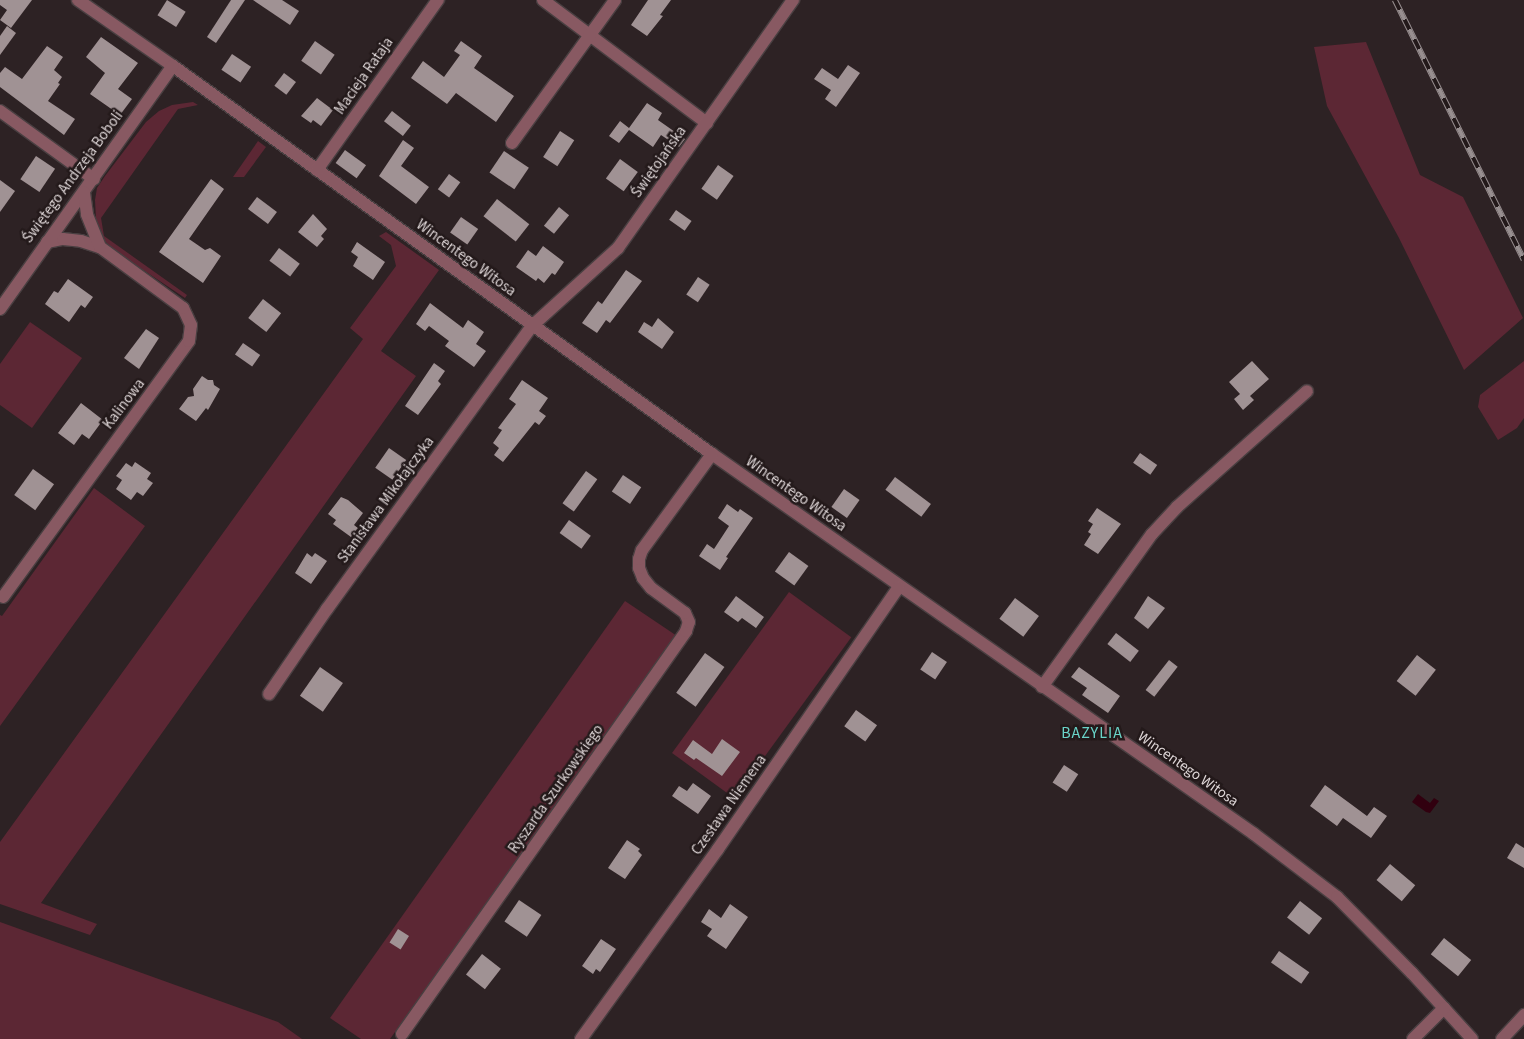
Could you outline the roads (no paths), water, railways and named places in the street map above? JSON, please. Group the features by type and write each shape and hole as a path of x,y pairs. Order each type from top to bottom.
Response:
{"street":[{"name":"Wincentego Witosa","path":"78,0 173,66 532,326 899,588 1254,834 1337,897 1472,1039"},
{"name":"Macieja Rataja","path":"317,170 438,0"},
{"path":"542,0 707,122"},
{"path":"512,143 615,0"},
{"name":"Świętojańska","path":"532,326 618,248 793,0"},
{"name":"Świętego Andrzeja Boboli","path":"1,304 94,179 173,66"},
{"path":"0,111 94,179"},
{"path":"84,192 90,223 100,247"},
{"name":"Kalinowa","path":"3,597 189,341 191,325 183,308 100,247 81,241 63,239 47,242"},
{"name":"Stanisława Mikołajczyka","path":"269,694 331,604 532,326"},
{"path":"1042,687 1152,534 1177,507 1307,391"},
{"name":"Ryszarda Szurkowskiego","path":"402,1034 686,631 689,622 685,613 651,588 639,568 642,550 712,454"},
{"name":"Czesława Niemena","path":"581,1039 718,849 899,588"},
{"path":"1413,1039 1444,1008"},
{"path":"1502,1039 1524,1015"}],"railway":[{"path":"1395,0 1524,260"}],"district":[{"name":"BAZYLIA","path":"1092,733"}]}
